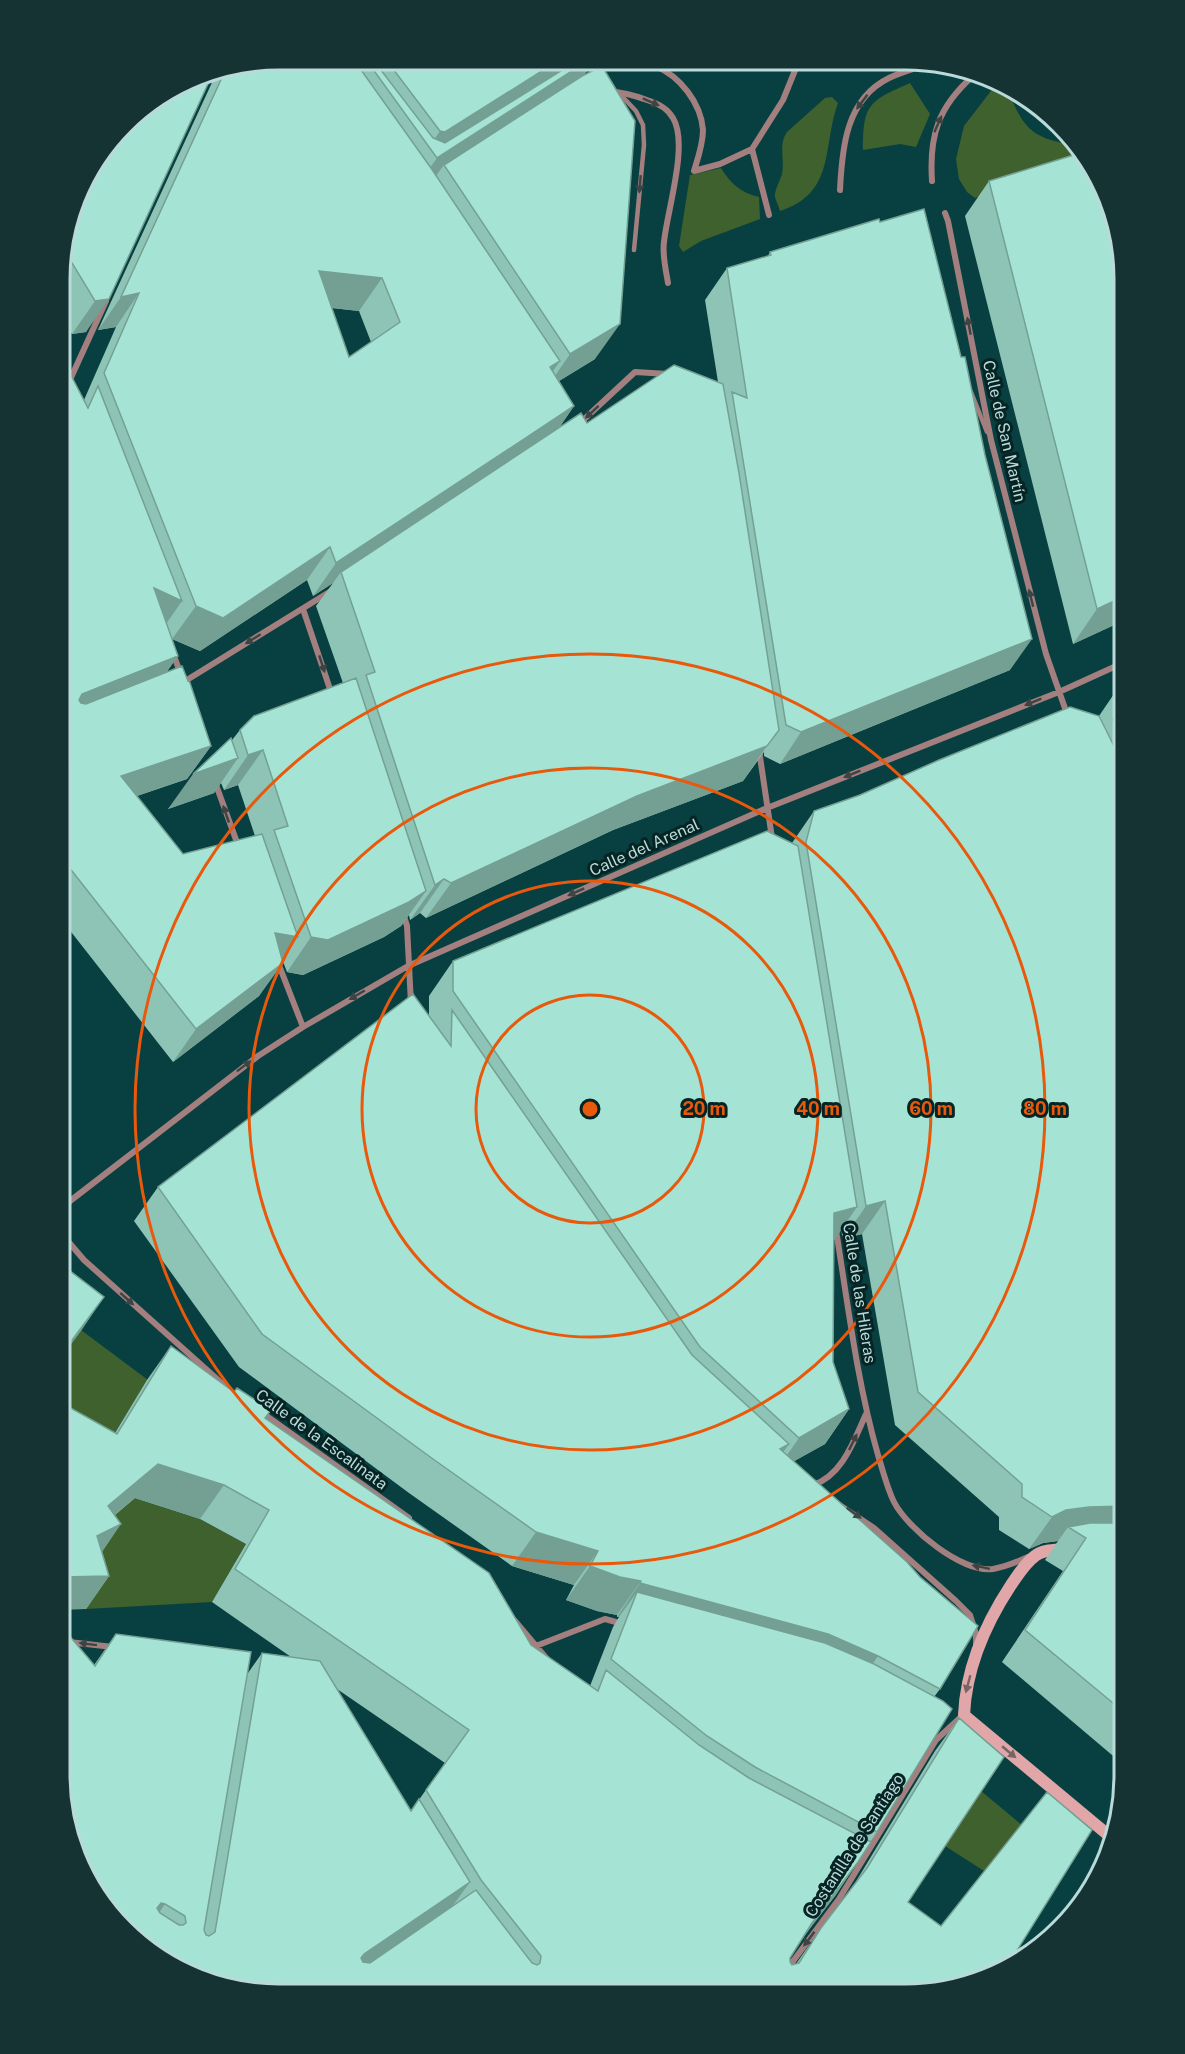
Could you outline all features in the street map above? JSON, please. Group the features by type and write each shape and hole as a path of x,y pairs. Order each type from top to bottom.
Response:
{"street":[{"path":"572,76 584,70"},
{"path":"662,70 682,85 694,101 700,115 703,130 694,171 720,164 752,149 783,100 795,70"},
{"path":"840,190 844,141 858,106 866,95 889,78 911,70"},
{"path":"932,181 930,154 934,133 955,94 968,81"},
{"path":"599,92 618,92 654,102 673,117 678,128 680,138 678,159 663,244 668,283"},
{"path":"752,149 769,215"},
{"name":"Calle de San Martín","path":"945,213 991,440 1046,654 1070,720"},
{"path":"70,379 112,289"},
{"path":"569,433 635,372 679,375"},
{"path":"174,687 334,589"},
{"path":"303,609 334,700"},
{"path":"168,641 187,694"},
{"name":"Calle del Arenal","path":"70,1201 258,1056 408,966 767,808 1059,692 1114,667"},
{"path":"757,738 773,842"},
{"path":"212,771 243,860"},
{"path":"400,903 407,926 412,1011"},
{"path":"274,950 303,1027"},
{"name":"Calle de las Hileras","path":"836,1227 866,1414 897,1508 908,1521 959,1562 992,1569 1037,1554"},
{"name":"Calle de la Escalinata","path":"70,1244 84,1260 234,1393"},
{"name":"Calle de la Escalinata","path":"254,1407 419,1525"},
{"path":"801,1490 821,1482 839,1466 866,1414"},
{"path":"833,1501 846,1507 874,1528 970,1615 976,1634 976,1653"},
{"path":"1079,1548 1037,1554 1016,1578 999,1604 976,1653 966,1692 964,1715 1105,1833"},
{"path":"508,1612 549,1661"},
{"path":"536,1646 605,1619 627,1625"},
{"path":"70,1642 119,1648"},
{"name":"Costanilla de Santiago","path":"782,1976 839,1899 936,1740 964,1715"},
{"path":"926,1734 936,1740"},
{"path":"844,1868 855,1874"}],"lane":[{"path":"618,92 636,111 643,125 644,145 634,250"},
{"path":"970,390 991,440"}],"green space":[{"path":"910,83 930,114 916,147 900,144 863,150 865,123 871,106 885,95"},
{"path":"992,90 1012,100 1025,124 1031,130 1047,139 1064,143 1080,165 975,198 967,192 959,179 956,159 964,126"},
{"path":"832,97 838,103 819,181 798,203 780,211 775,195 782,174 784,137 825,98"},
{"path":"721,168 737,187 759,197 760,219 701,241 683,252 679,246 690,175"},
{"path":"81,1330 148,1380 93,1468 70,1455 70,1345"},
{"path":"128,1488 162,1507 200,1519 246,1544 212,1602 86,1609 74,1570 85,1539 119,1511"},
{"path":"981,1791 1023,1826 995,1878 945,1846"}],"building":[{"path":"279,70 361,70 431,168 560,361 550,367 574,406 336,563 330,547 223,618 196,606 104,373 139,293 121,297 221,80 252,72","holes":["319,271 382,278 400,322 349,357"]},
{"path":"373,70 381,70 433,138 445,143 562,70 573,70 437,158"},
{"path":"394,70 543,70 445,132 440,131"},
{"path":"594,70 604,70 635,121 620,324 570,354 444,165"},
{"path":"208,84 109,299 95,301 71,262 78,225 86,199 98,175 122,142 142,122 175,98"},
{"path":"1073,155 1093,187 1110,239 1114,279 1114,601 1097,609 989,181"},
{"path":"924,209 961,357 965,357 985,455 1032,639 801,732 786,725 732,392 747,398 727,268 771,255 770,252 879,219 880,222"},
{"path":"674,365 723,384 779,730 767,746 637,796 451,883 444,879 435,885 366,675 375,672 341,572 581,413 587,423"},
{"path":"70,373 88,408 98,386 182,601 154,588 178,656 82,694 79,700 86,704 182,666 189,680 211,746 121,776 183,854 262,834 298,937 275,933 283,963 196,1029 70,868"},
{"path":"356,678 426,891 409,902 328,940 311,937 274,830 288,826 263,750 248,755 240,730 254,716"},
{"path":"1070,707 1099,716 1114,746 1114,1506 1066,1510 1052,1517 1022,1497 1022,1484 918,1392 885,1201 866,1206 806,842 814,811 860,795"},
{"path":"231,738 238,758 193,774"},
{"path":"767,831 798,846 857,1207 834,1213 833,1362 849,1409 799,1438 700,1347 453,991 453,961"},
{"path":"413,994 451,1046 452,1010 692,1355 789,1444 780,1449 907,1562 920,1577 978,1626 940,1689 878,1656 828,1634 640,1583 641,1581 620,1577 590,1566 598,1551 536,1532 262,1334 158,1187"},
{"path":"70,1271 104,1297 70,1343"},
{"path":"171,1346 234,1392 237,1388 271,1410 265,1418 489,1573 531,1645 598,1691 606,1670 699,1745 749,1778 871,1842 812,1923 790,1958 792,1965 799,1963 821,1928 867,1868 959,1718 1004,1757 908,1902 941,1926 1047,1792 1092,1830 1017,1951 973,1972 933,1982 906,1984 279,1984 252,1982 199,1968 175,1956 132,1922 98,1879 86,1855 72,1802 70,1775 70,1636 95,1666 116,1634 251,1652 204,1930 206,1935 209,1936 215,1932 262,1653 320,1661 411,1811 419,1799 470,1882 364,1954 361,1958 363,1962 370,1963 476,1890 532,1963 537,1965 540,1963 541,1956 481,1880 426,1790 469,1730 235,1569 269,1510 224,1485 158,1464 108,1506 121,1524 97,1536 109,1576 70,1577 70,1408 117,1434","holes":["161,1903 165,1904 185,1916 186,1923 179,1925 160,1913 157,1908"]},
{"path":"1090,1523 1114,1523 1114,1704 1025,1630 1086,1538 1068,1527"},
{"path":"637,1592 825,1643 874,1664 943,1701 952,1709 877,1832 755,1767 707,1736 611,1659"}]}
